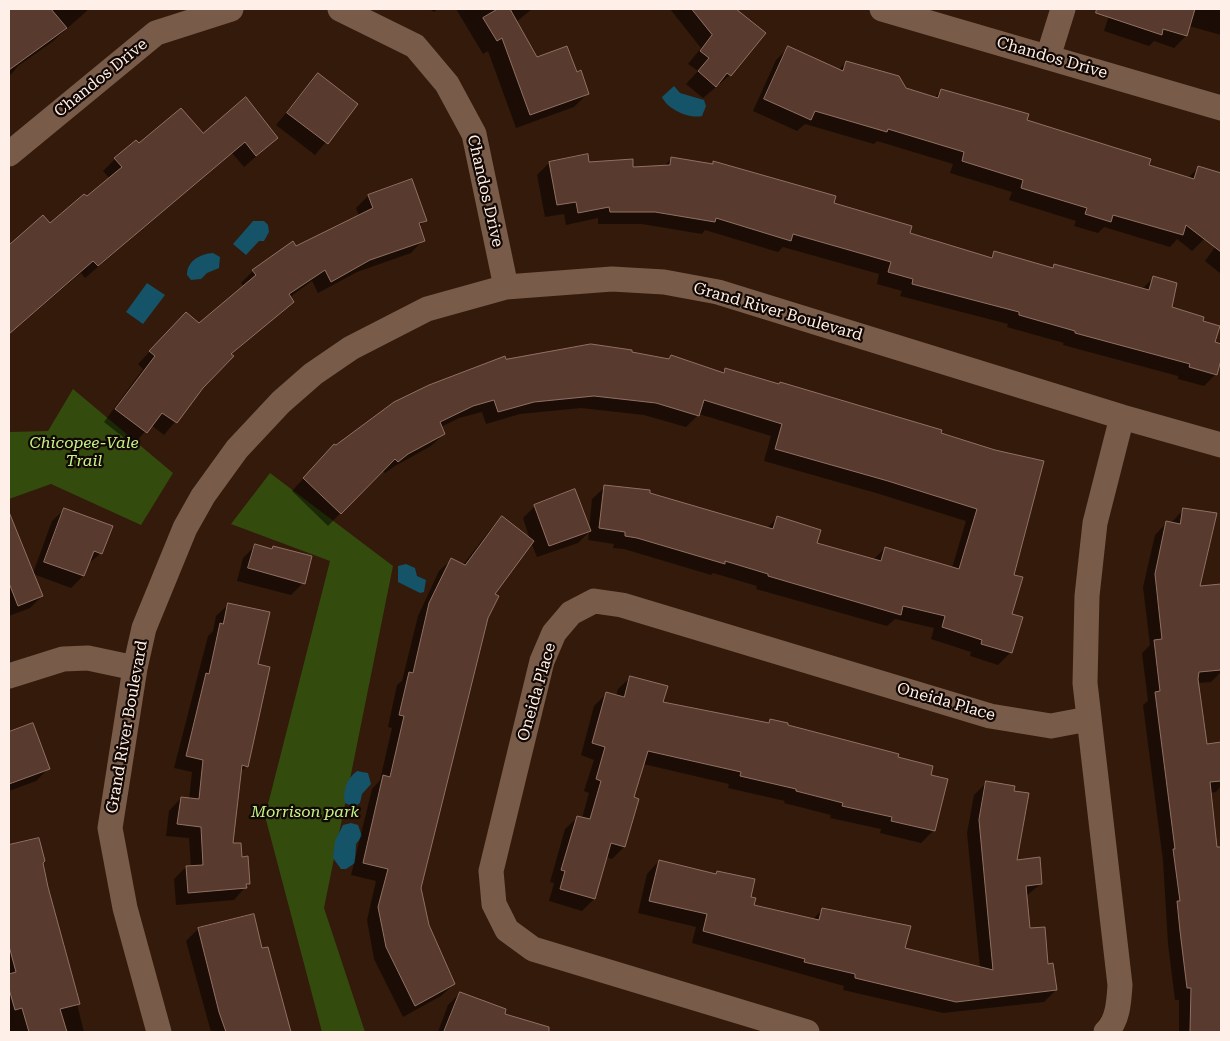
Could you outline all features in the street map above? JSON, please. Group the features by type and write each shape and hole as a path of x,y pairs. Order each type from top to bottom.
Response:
{"street":[{"name":"Chandos Drive","path":"9,154 156,33 231,9"},
{"name":"Chandos Drive","path":"340,9 416,46 447,84 474,134 506,287"},
{"name":"Chandos Drive","path":"882,9 1221,108"},
{"path":"1048,57 1063,9"},
{"name":"Grand River Boulevard","path":"159,1032 125,908 110,828 135,668 144,628 185,528 204,496 237,449 281,402 313,374 351,348 427,309 506,287 612,279 664,282 718,292 1122,417 1221,445"},
{"path":"1106,1032 1110,1029 1119,1008 1120,985 1085,683 1088,587 1095,522 1122,417"},
{"name":"Oneida Place","path":"807,1032 533,949 507,930 494,904 491,871 542,661 554,633 571,613 594,601 622,605 990,716 1051,726 1088,720"},
{"path":"9,676 62,659 88,658 135,668"}],"green space":[{"name":"Chicopee-Vale Trail","path":"73,389 173,473 141,525 51,484 9,499 9,432 48,431"},
{"name":"Morrison park","path":"270,473 393,566 324,908 365,1032 322,1032 265,816 330,561 231,524"}],"water":[{"path":"674,86 680,93 704,100 706,106 702,116 691,116 679,112 665,101 662,97"},
{"path":"253,221 264,221 268,225 269,232 264,241 259,241 246,255 233,244"},
{"path":"213,253 220,257 219,268 207,273 201,279 191,280 187,275 189,265 200,256"},
{"path":"147,283 165,295 143,324 126,312"},
{"path":"406,564 415,568 417,576 426,580 424,592 420,593 398,582 398,566"},
{"path":"357,771 368,773 371,784 362,794 360,803 354,807 345,803 344,794 348,781"},
{"path":"351,823 358,825 362,836 356,844 355,863 346,869 341,869 333,858 335,841 343,825"}],"building":[{"path":"9,9 51,9 67,28 9,70"},
{"path":"498,9 510,9 537,57 567,46 577,72 581,70 589,94 530,115 502,38 497,41 483,18"},
{"path":"692,9 736,9 766,33 731,76 727,73 716,87 698,71 709,58 700,51 712,35"},
{"path":"1097,9 1195,9 1187,36 1163,29 1162,35 1096,13"},
{"path":"788,46 843,71 846,61 899,76 906,88 938,98 941,89 1029,114 1027,120 1151,159 1149,165 1194,179 1198,166 1221,173 1221,252 1186,225 1183,235 1113,215 1111,222 1085,214 1087,208 1021,188 1023,180 962,161 964,152 888,129 887,132 815,111 811,120 764,99"},
{"path":"318,73 358,104 328,144 287,113"},
{"path":"246,97 278,138 256,156 245,142 98,266 93,261 9,334 9,245 43,215 50,223 84,194 87,196 122,167 114,158 136,140 139,143 181,108 203,133"},
{"path":"588,154 589,162 633,159 633,167 670,165 671,157 713,164 713,161 836,196 834,203 912,226 910,233 992,258 994,251 1053,268 1054,264 1149,290 1153,276 1177,283 1172,307 1204,317 1203,321 1220,326 1215,342 1221,344 1221,360 1217,375 1189,367 1190,364 1075,333 1075,331 1019,315 1019,312 912,284 913,279 888,272 891,262 793,234 791,241 716,218 715,222 655,212 610,212 609,207 578,213 576,202 557,205 549,162"},
{"path":"412,179 427,221 419,223 425,241 370,260 331,282 325,270 289,294 294,302 231,354 234,356 203,388 177,423 162,413 147,433 115,409 155,356 149,351 186,312 199,323 256,275 252,270 293,241 296,246 373,208 368,195"},
{"path":"591,344 632,350 632,352 669,359 671,355 724,373 725,368 779,384 780,382 942,430 941,433 995,450 1044,461 1014,575 1023,577 1012,614 1023,617 1012,653 981,644 982,640 942,627 945,616 903,606 901,615 768,576 768,574 725,561 725,564 625,536 625,532 599,528 604,485 650,490 650,493 773,529 777,516 821,530 817,543 881,561 885,547 959,569 977,509 775,449 782,424 704,400 699,416 656,403 594,396 534,402 498,412 494,400 473,406 440,422 445,434 408,454 398,462 395,459 341,514 303,478 334,444 336,445 394,402 429,385 505,356 506,359"},
{"path":"575,489 591,531 549,546 534,505"},
{"path":"64,508 113,526 102,554 94,551 84,576 44,562"},
{"path":"1183,508 1217,513 1200,586 1221,584 1221,670 1199,672 1198,679 1207,744 1221,742 1221,781 1210,782 1217,847 1221,847 1221,1032 1190,1032 1191,988 1187,988 1180,931 1177,901 1180,901 1173,849 1175,849 1155,692 1160,691 1154,640 1162,639 1155,574 1166,521 1180,524"},
{"path":"9,512 43,596 18,606 9,583"},
{"path":"502,516 534,541 495,594 499,596 488,618 421,888 429,925 455,984 415,1006 386,947 378,907 388,869 363,863 383,775 390,777 404,716 399,715 409,672 413,673 429,603 451,558 465,565"},
{"path":"255,544 272,549 273,546 312,556 305,584 248,568"},
{"path":"228,603 270,612 258,664 270,667 248,767 242,765 233,843 241,843 242,857 248,856 250,884 246,884 247,888 188,893 186,866 203,865 201,827 177,824 181,797 199,799 203,760 186,756 206,673 209,674 220,623 223,624"},
{"path":"630,676 668,686 663,702 769,723 770,719 788,723 788,725 899,754 898,757 933,766 931,775 948,779 935,831 891,821 892,817 842,806 843,803 796,791 796,789 740,776 741,772 648,751 634,797 639,799 625,847 611,843 595,899 560,889 565,871 561,870 577,816 590,819 601,781 596,779 605,747 592,743 606,692 624,697"},
{"path":"33,723 50,769 9,784 9,732"},
{"path":"986,781 1015,786 1014,791 1029,793 1017,860 1040,857 1042,884 1026,886 1030,928 1045,927 1048,964 1053,963 1057,990 956,1002 855,978 855,974 804,962 805,959 703,931 707,914 649,901 659,860 716,874 717,871 755,879 751,897 756,898 754,905 819,920 822,908 911,926 905,948 993,970 979,820"},
{"path":"39,838 45,861 43,863 48,887 80,1004 60,1009 67,1032 29,1032 22,1008 15,1010 9,989 9,974 16,972 9,946 9,845"},
{"path":"254,914 262,948 268,947 291,1032 226,1032 219,1012 198,928"},
{"path":"460,992 506,1009 505,1014 549,1027 549,1032 444,1032"}]}
